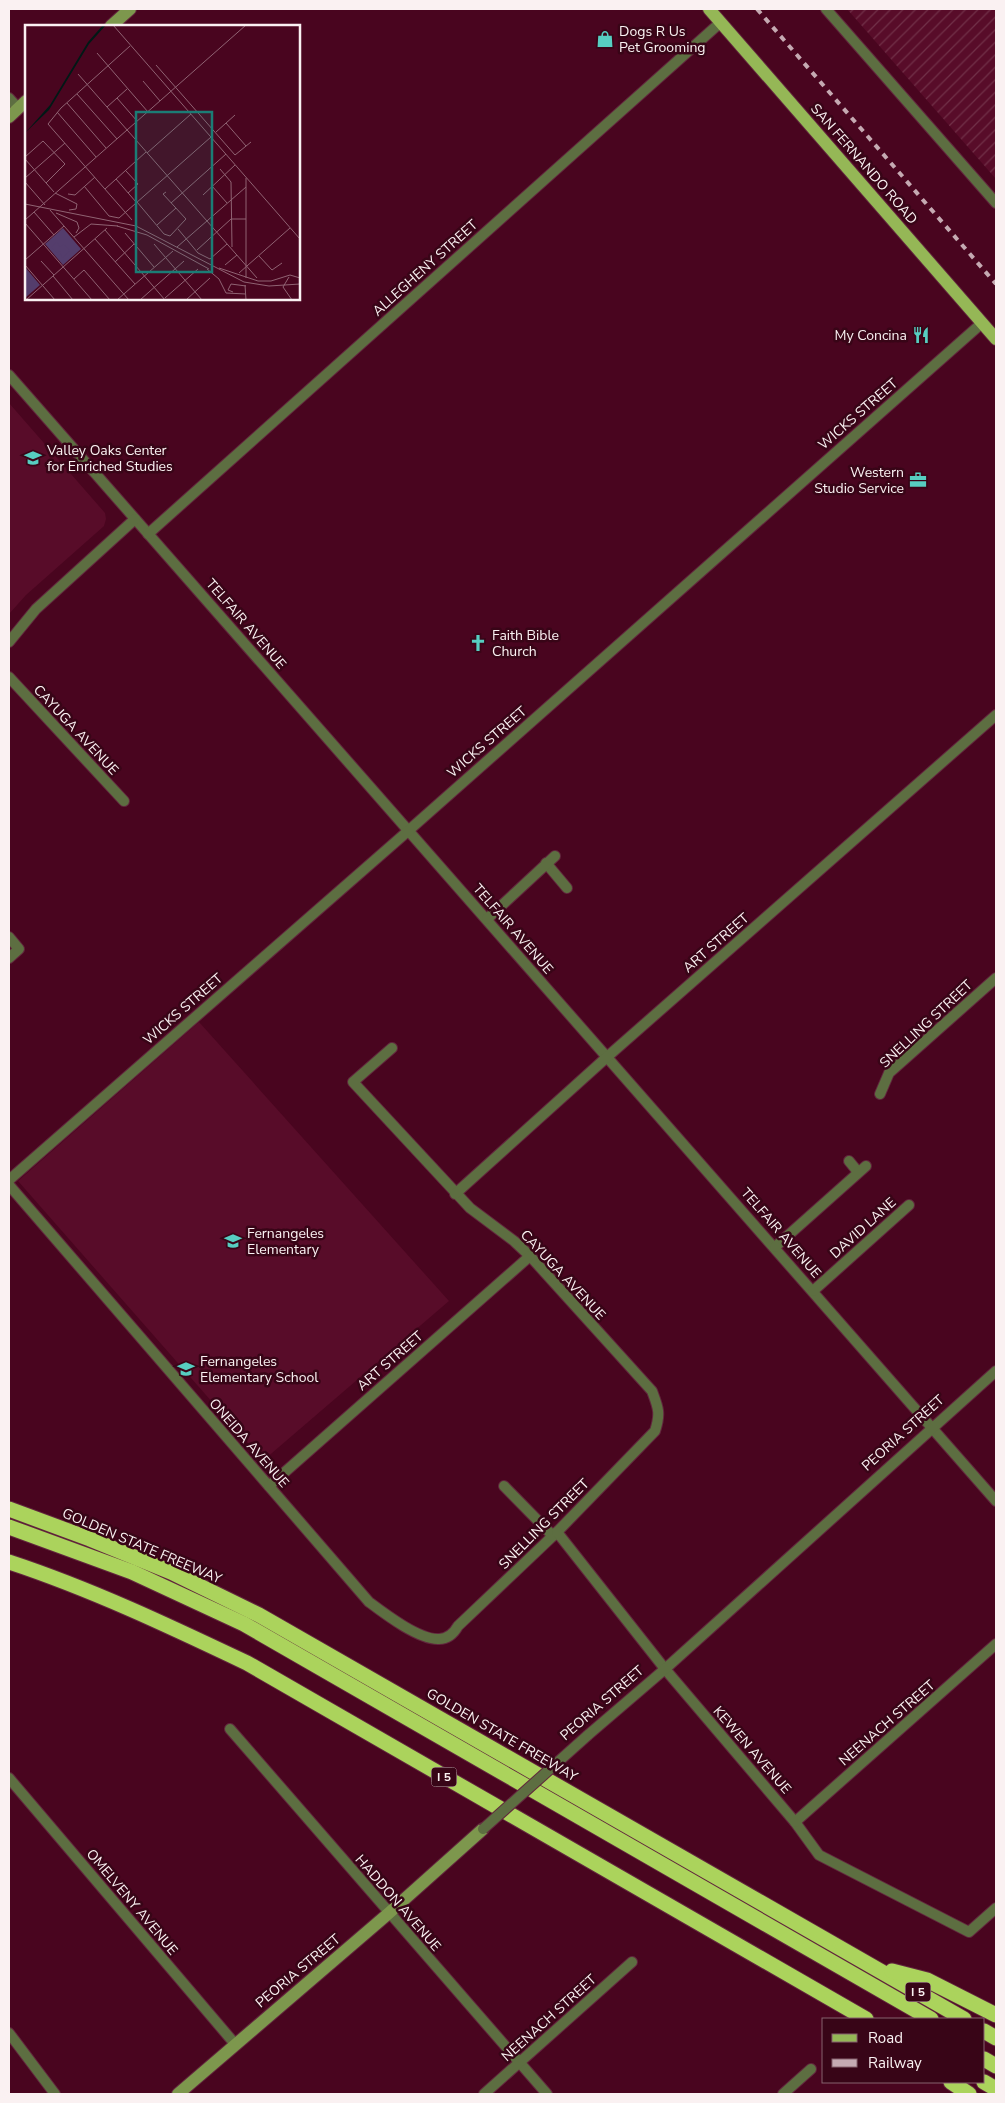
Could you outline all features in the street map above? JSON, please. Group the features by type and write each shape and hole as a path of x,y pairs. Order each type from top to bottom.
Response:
{"highway":[{"name":"GOLDEN STATE FREEWAY","path":"9,1509 171,1572 259,1615 962,2018"},
{"path":"9,1527 132,1572 244,1624 929,2018"},
{"path":"9,1535 80,1560 154,1590 230,1626 301,1664 913,2018"},
{"name":"I 5","path":"9,1562 48,1575 145,1614 247,1663 864,2018"},
{"path":"871,1965 927,1980 996,2015"},
{"path":"985,2031 996,2038"},
{"path":"985,2051 996,2057"},
{"path":"985,2060 996,2066"},
{"path":"952,2083 969,2094"},
{"path":"985,2083 996,2089"}],"main road":[{"name":"SAN FERNANDO ROAD","path":"709,9 996,340"}],"street":[{"path":"111,25 130,9"},
{"path":"826,9 996,203"},
{"name":"ALLEGHENY STREET","path":"148,534 721,22"},
{"path":"9,98 18,109"},
{"name":"WICKS STREET","path":"9,1180 408,831 982,323"},
{"name":"TELFAIR AVENUE","path":"9,375 996,1501"},
{"path":"9,642 36,610 135,520"},
{"name":"CAYUGA AVENUE","path":"9,678 124,801"},
{"name":"ART STREET","path":"455,1194 607,1056 996,715"},
{"path":"487,919 555,856"},
{"path":"546,864 567,888"},
{"path":"9,937 19,949 9,958"},
{"name":"SNELLING STREET","path":"880,1094 889,1073 996,978"},
{"name":"CAYUGA AVENUE","path":"392,1048 353,1082 455,1194 530,1256 652,1391 659,1411 659,1419 655,1431"},
{"path":"775,1247 862,1169 849,1161"},
{"name":"ONEIDA AVENUE","path":"9,1185 369,1602 386,1615 422,1635 439,1639 452,1635"},
{"name":"DAVID LANE","path":"813,1291 909,1205"},
{"name":"ART STREET","path":"269,1486 530,1256"},
{"name":"PEORIA STREET","path":"178,2094 389,1913 588,1735 665,1669 996,1371"},
{"name":"SNELLING STREET","path":"452,1635 458,1626 555,1534 655,1431"},
{"name":"KEWEN AVENUE","path":"504,1486 555,1534 665,1669 795,1822 819,1855 969,1932 996,1908"},
{"name":"NEENACH STREET","path":"795,1822 996,1644"},
{"name":"HADDON AVENUE","path":"230,1729 547,2094"},
{"name":"OMELVENY AVENUE","path":"9,1778 235,2044"},
{"name":"NEENACH STREET","path":"484,2094 632,1962"},
{"path":"9,2033 55,2094"},
{"path":"783,2094 811,2069"}],"shaded area":[{"path":"847,9 996,9 996,179"},
{"name":"Valley Oaks Center for Enriched Studies","path":"9,403 105,513 106,519 104,526 26,595 9,614"},
{"name":"Fernangeles Elementary","path":"199,1022 449,1301 265,1459 256,1452 18,1181"}],"railway":[{"path":"757,9 996,284"}],"place":[{"name":"Dogs R Us Pet Grooming","path":"605,39"},
{"name":"My Concina","path":"921,335"},
{"name":"Valley Oaks Center for Enriched Studies","path":"33,458"},
{"name":"Western Studio Service","path":"918,480"},
{"name":"Faith Bible Church","path":"478,643"},
{"name":"Fernangeles Elementary","path":"233,1241"},
{"name":"Fernangeles Elementary School","path":"186,1369"}]}
